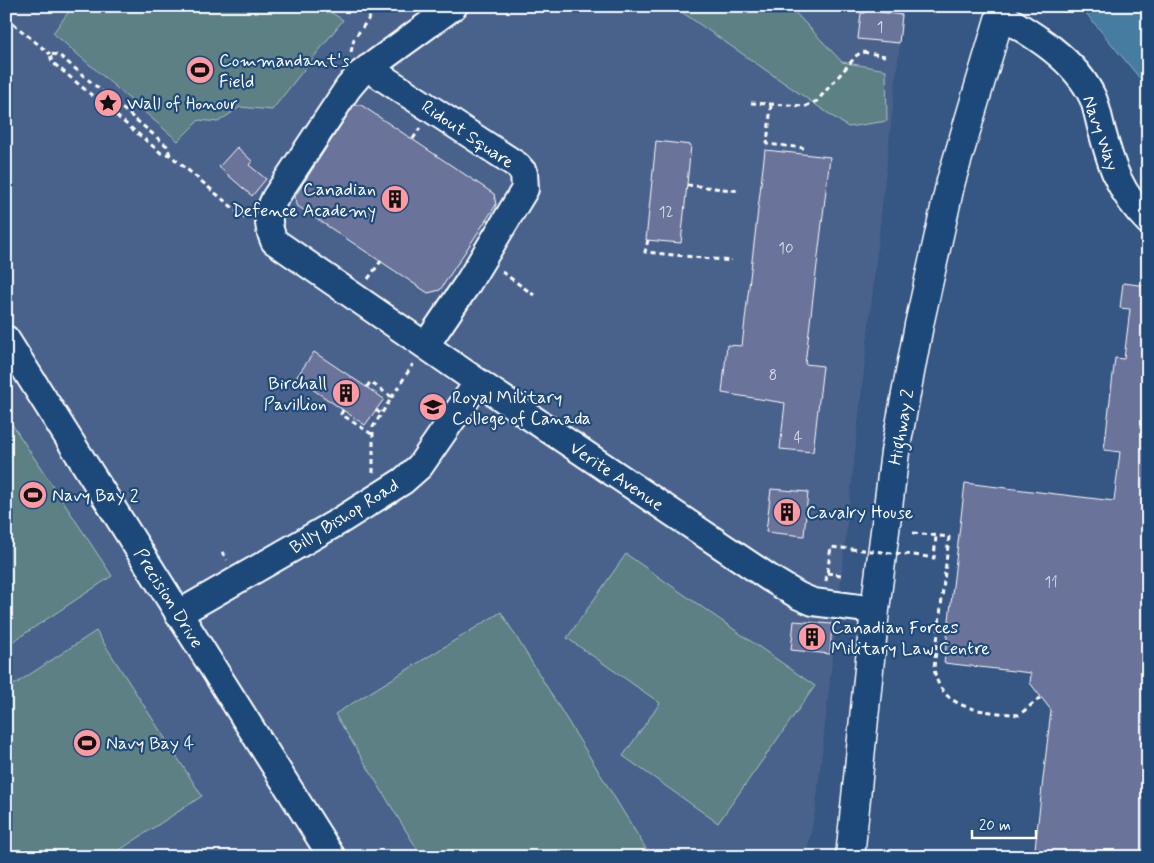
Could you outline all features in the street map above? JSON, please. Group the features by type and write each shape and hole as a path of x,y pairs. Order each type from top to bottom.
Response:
{"main road":[{"name":"Highway 2","path":"850,857 895,452 919,325 951,181 1001,10"}],"street":[{"path":"274,241 268,228 268,217 274,198 342,96 359,74 454,6"},
{"name":"Navy Way","path":"1001,10 1043,41 1076,73 1092,98 1112,170 1130,204 1148,221"},
{"name":"Ridout Square","path":"368,68 517,165 524,173 525,189 478,267 426,345"},
{"name":"Verite Avenue","path":"274,241 478,382 799,596 813,602 876,610"},
{"name":"Precision Drive","path":"6,339 332,857"},
{"name":"Billy Bishop Road","path":"178,614 338,522 403,481 420,466 478,382"}],"path":[{"path":"6,18 50,54 58,55 167,146 170,156"},
{"path":"752,103 806,106 817,101 857,55 863,52 885,56"},
{"path":"50,54 52,62 161,153 170,156 274,241"},
{"path":"772,105 767,144 804,148"},
{"path":"686,185 740,191"},
{"path":"648,240 644,252 732,261"},
{"path":"366,280 381,261"},
{"path":"373,500 373,427 426,345"},
{"path":"367,387 370,382 392,397"},
{"path":"344,410 341,414 372,435"},
{"path":"376,410 381,414"},
{"path":"913,533 948,537 934,668 935,678 949,698 959,705 973,710 1019,715 1041,697"},
{"path":"829,562 831,547 934,558 936,536"},
{"path":"827,573 842,575"}],"shaded area":[{"name":"Royal Military College of Canada","path":"6,6 904,6 816,807 806,857 6,857"},
{"path":"1080,6 1148,6 1148,88"}],"green space":[{"name":"Commandant's Field","path":"73,6 321,6 343,20 272,110 240,107 218,122 199,120 178,141 53,33"},
{"path":"673,6 789,6 842,62 886,70 887,121 848,127"},
{"name":"Navy Bay 2","path":"6,415 112,576 6,646"},
{"path":"626,554 815,686 718,823 623,756 660,703 567,638"},
{"path":"501,612 651,857 422,857 335,714"},
{"name":"Navy Bay 4","path":"96,631 202,796 109,857 6,857 6,690"}],"building":[{"path":"865,10 902,15 899,43 858,39 861,13 865,13"},
{"name":"Canadian Defence Academy","path":"354,105 361,105 494,194 496,205 440,290 428,293 296,205 295,196"},
{"path":"656,141 691,145 681,243 646,240"},
{"path":"237,147 252,161 249,165 266,179 252,196 219,167"},
{"path":"765,150 830,157 805,364 823,366 813,452 780,449 785,403 722,393 727,345 742,346"},
{"path":"1123,283 1148,286 1148,857 1034,857 1051,710 1030,683 1031,673 944,663 965,483 1114,501 1120,452 1104,450 1115,358 1124,359 1130,309 1120,308"},
{"name":"Birchall Pavillion","path":"314,352 384,399 365,425 296,378"},
{"name":"Cavalry House","path":"771,489 808,492 804,536 766,532"},
{"name":"Canadian Forces Military Law Centre","path":"794,621 832,624 830,654 791,650"}],"place":[{"name":"Commandant's Field","path":"200,70"},
{"name":"Wall of Honour","path":"108,103"},
{"name":"Canadian Defence Academy","path":"395,199"},
{"name":"Birchall Pavillion","path":"346,393"},
{"name":"Royal Military College of Canada","path":"433,407"},
{"name":"Navy Bay 2","path":"33,495"},
{"name":"Cavalry House","path":"787,512"},
{"name":"Canadian Forces Military Law Centre","path":"812,637"},
{"name":"Navy Bay 4","path":"87,743"}]}
